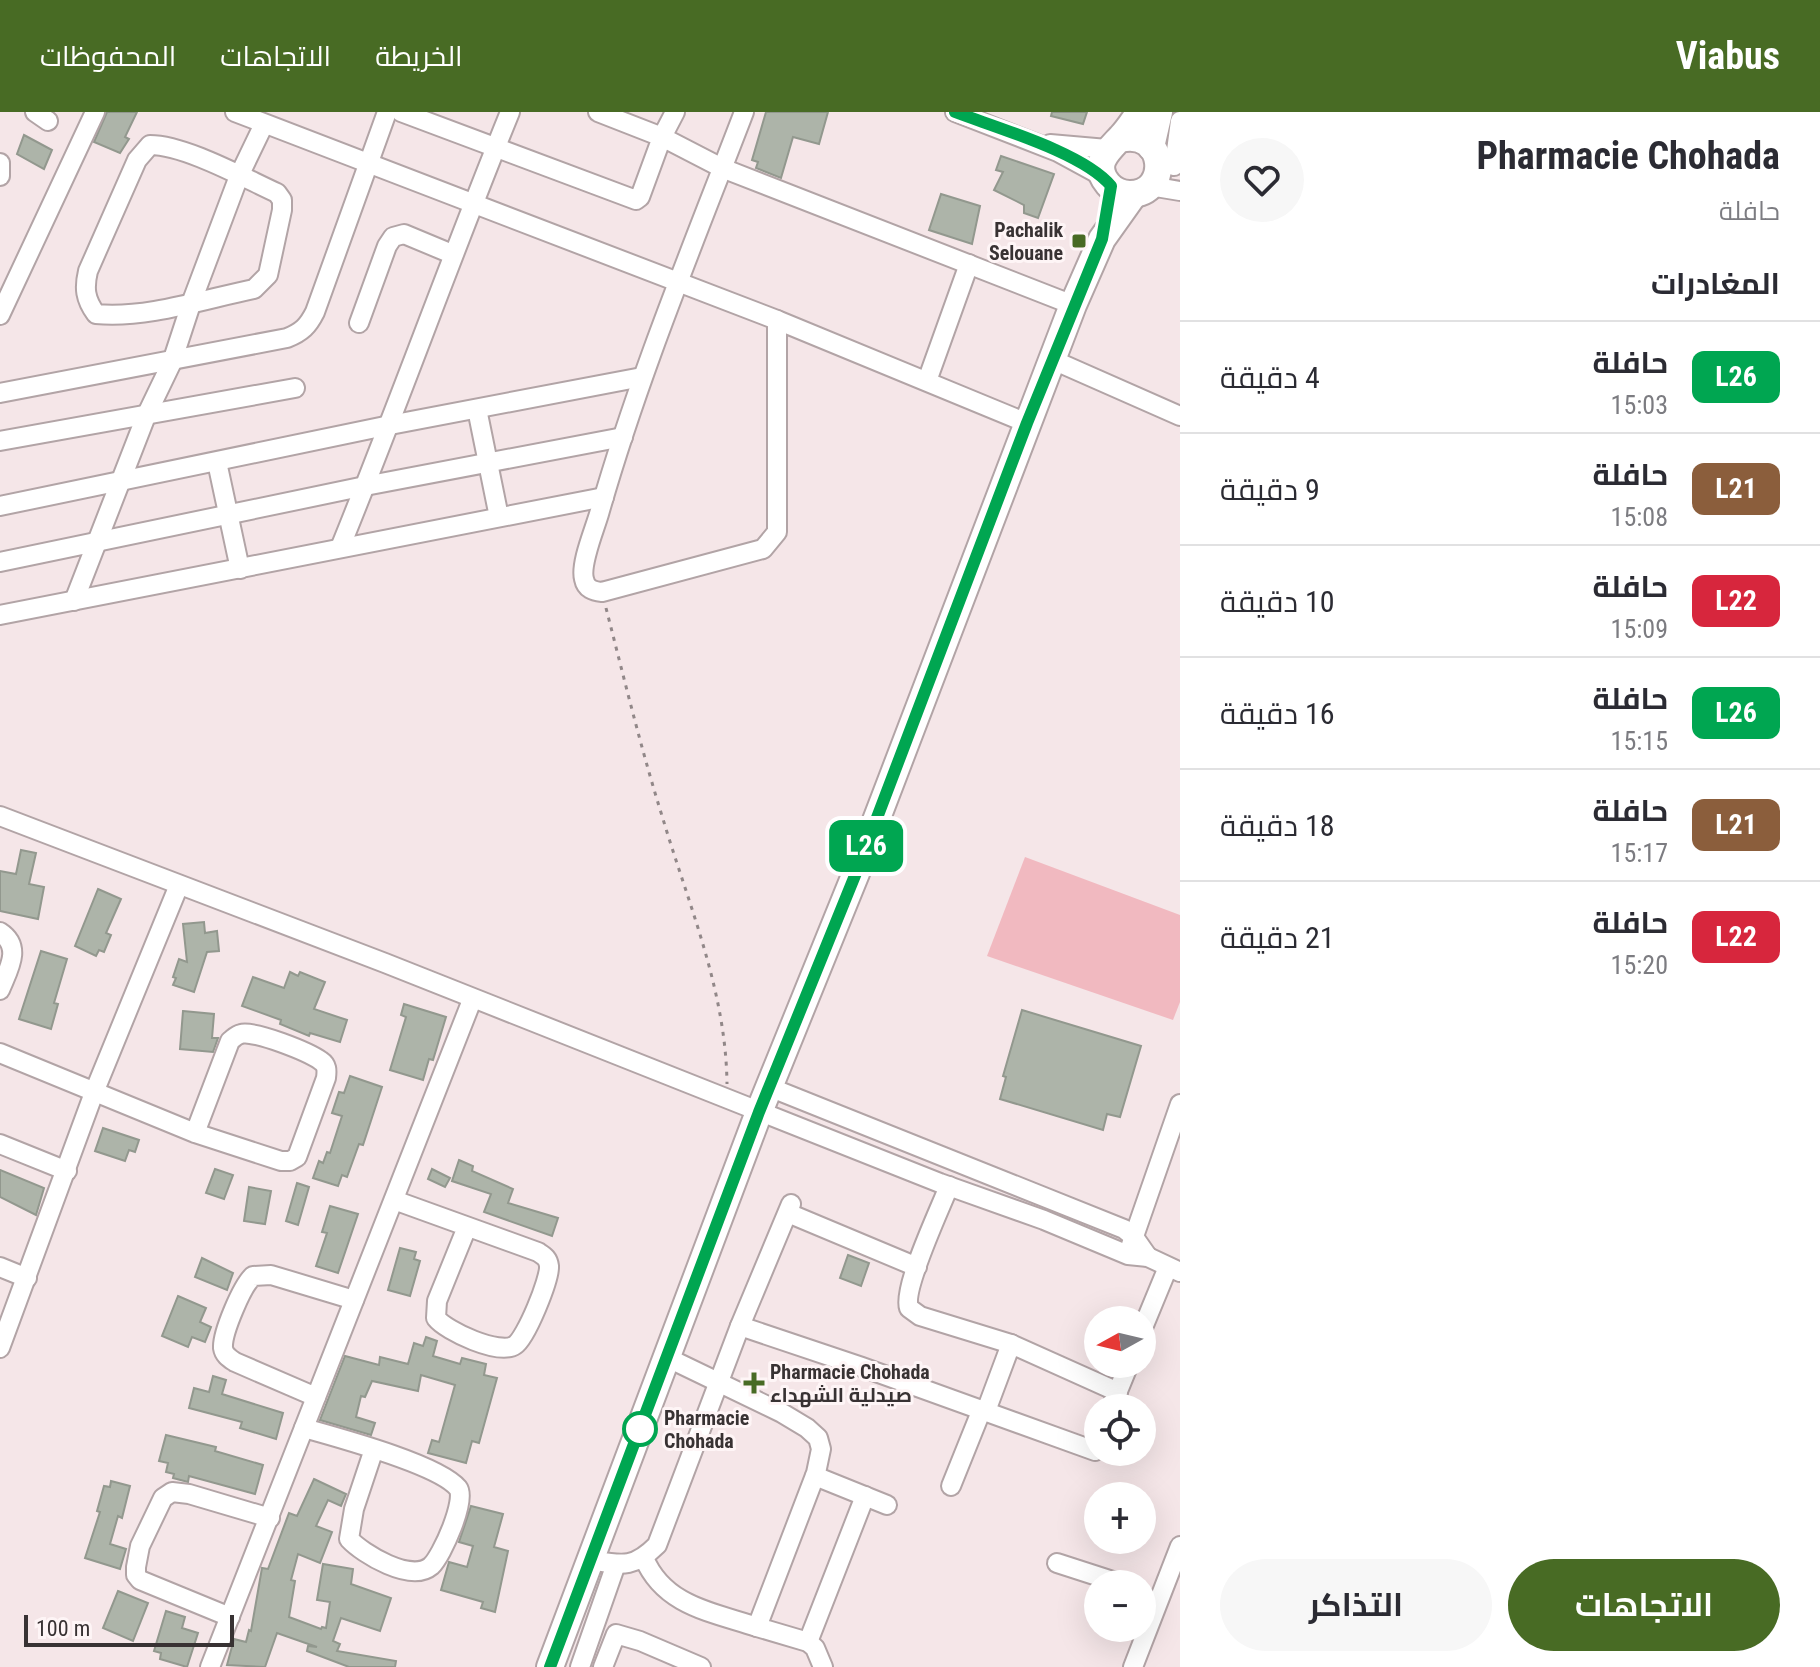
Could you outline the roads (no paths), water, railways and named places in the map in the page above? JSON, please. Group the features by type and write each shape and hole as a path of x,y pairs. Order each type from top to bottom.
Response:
{"highway":[{"path":"1124,187 1102,167 1114,144 1140,112"},
{"path":"550,1667 603,1562 666,1357 759,1112 856,873 1073,305 1124,187 1158,172 1165,158 1159,112"},
{"path":"1114,144 1137,138 1165,158"}],"street":[{"path":"0,315 95,112"},
{"path":"235,112 777,320 1027,423"},
{"path":"0,393 172,362 300,333 315,312 387,112"},
{"path":"401,112 441,119 495,149 636,200 640,197 662,137 675,112"},
{"path":"340,548 390,425 452,254 510,112"},
{"path":"598,112 662,137 722,168 1073,305"},
{"path":"744,112 642,377 583,569 584,582 591,590 602,592 763,549 777,532 777,320"},
{"path":"955,112 1002,120 1030,141 1058,152 1124,187 1180,191"},
{"path":"1165,158 1180,121"},
{"path":"74,601 146,416 172,362 239,176 264,124"},
{"path":"1030,141 1114,144"},
{"path":"150,145 181,151 277,193 282,200 268,275 254,289 192,301 114,316 96,314 88,303 85,287 88,271 137,160 150,145"},
{"path":"0,163 0,176"},
{"path":"359,323 393,237 404,234 452,254"},
{"path":"927,381 969,264"},
{"path":"1053,360 1180,416"},
{"path":"0,506 390,425 642,377"},
{"path":"0,441 295,388"},
{"path":"477,409 499,517"},
{"path":"0,562 365,486 623,437"},
{"path":"217,462 240,569"},
{"path":"0,615 604,497"},
{"path":"0,816 1128,1255 1148,1257 1174,1269 1155,1306"},
{"path":"0,1348 95,1090 179,885"},
{"path":"0,932 12,944 14,955 0,990"},
{"path":"210,1667 472,1000"},
{"path":"0,1053 195,1133 281,1161 297,1157 327,1069 322,1062 286,1045 248,1034 236,1035 230,1041 195,1133"},
{"path":"769,1087 1124,1229 1148,1257"},
{"path":"1128,1255 1180,1104"},
{"path":"0,1144 67,1171"},
{"path":"949,1186 907,1297 906,1303 912,1312 1011,1344 1103,1394"},
{"path":"394,1200 538,1252 547,1258 547,1282 523,1336 515,1346 496,1346 473,1340 450,1330 436,1318 437,1301 467,1227"},
{"path":"580,1667 603,1562 626,1566 644,1558 657,1545 740,1326 790,1208 917,1267"},
{"path":"0,1267 27,1278"},
{"path":"316,1397 235,1362 224,1352 226,1334 242,1291 253,1276 271,1275 354,1300"},
{"path":"740,1326 984,1410 1084,1450"},
{"path":"951,1486 1011,1344"},
{"path":"666,1357 782,1413 818,1438 821,1449 815,1476 757,1627"},
{"path":"304,1428 374,1449 421,1467 456,1485 461,1493 459,1510 438,1555 432,1565 424,1569 414,1571 394,1567 363,1552 349,1539 354,1509 374,1449"},
{"path":"815,1476 887,1505"},
{"path":"230,1617 140,1580 136,1567 140,1546 163,1498 172,1492 189,1494 270,1518"},
{"path":"808,1642 865,1496"},
{"path":"1156,1584 1180,1546"},
{"path":"644,1558 651,1577 667,1592 691,1605 808,1642 815,1648 823,1667"},
{"path":"1057,1563 1084,1572"},
{"path":"603,1667 616,1634 701,1667"},
{"path":"1133,1667 1139,1642"}],"place":[{"name":"Pachalik Selouane","path":"1079,241"},
{"name":"Pharmacie Chohada صيدلية الشهداء","path":"754,1383"},
{"name":"Pharmacie Chohada","path":"640,1429"}]}
